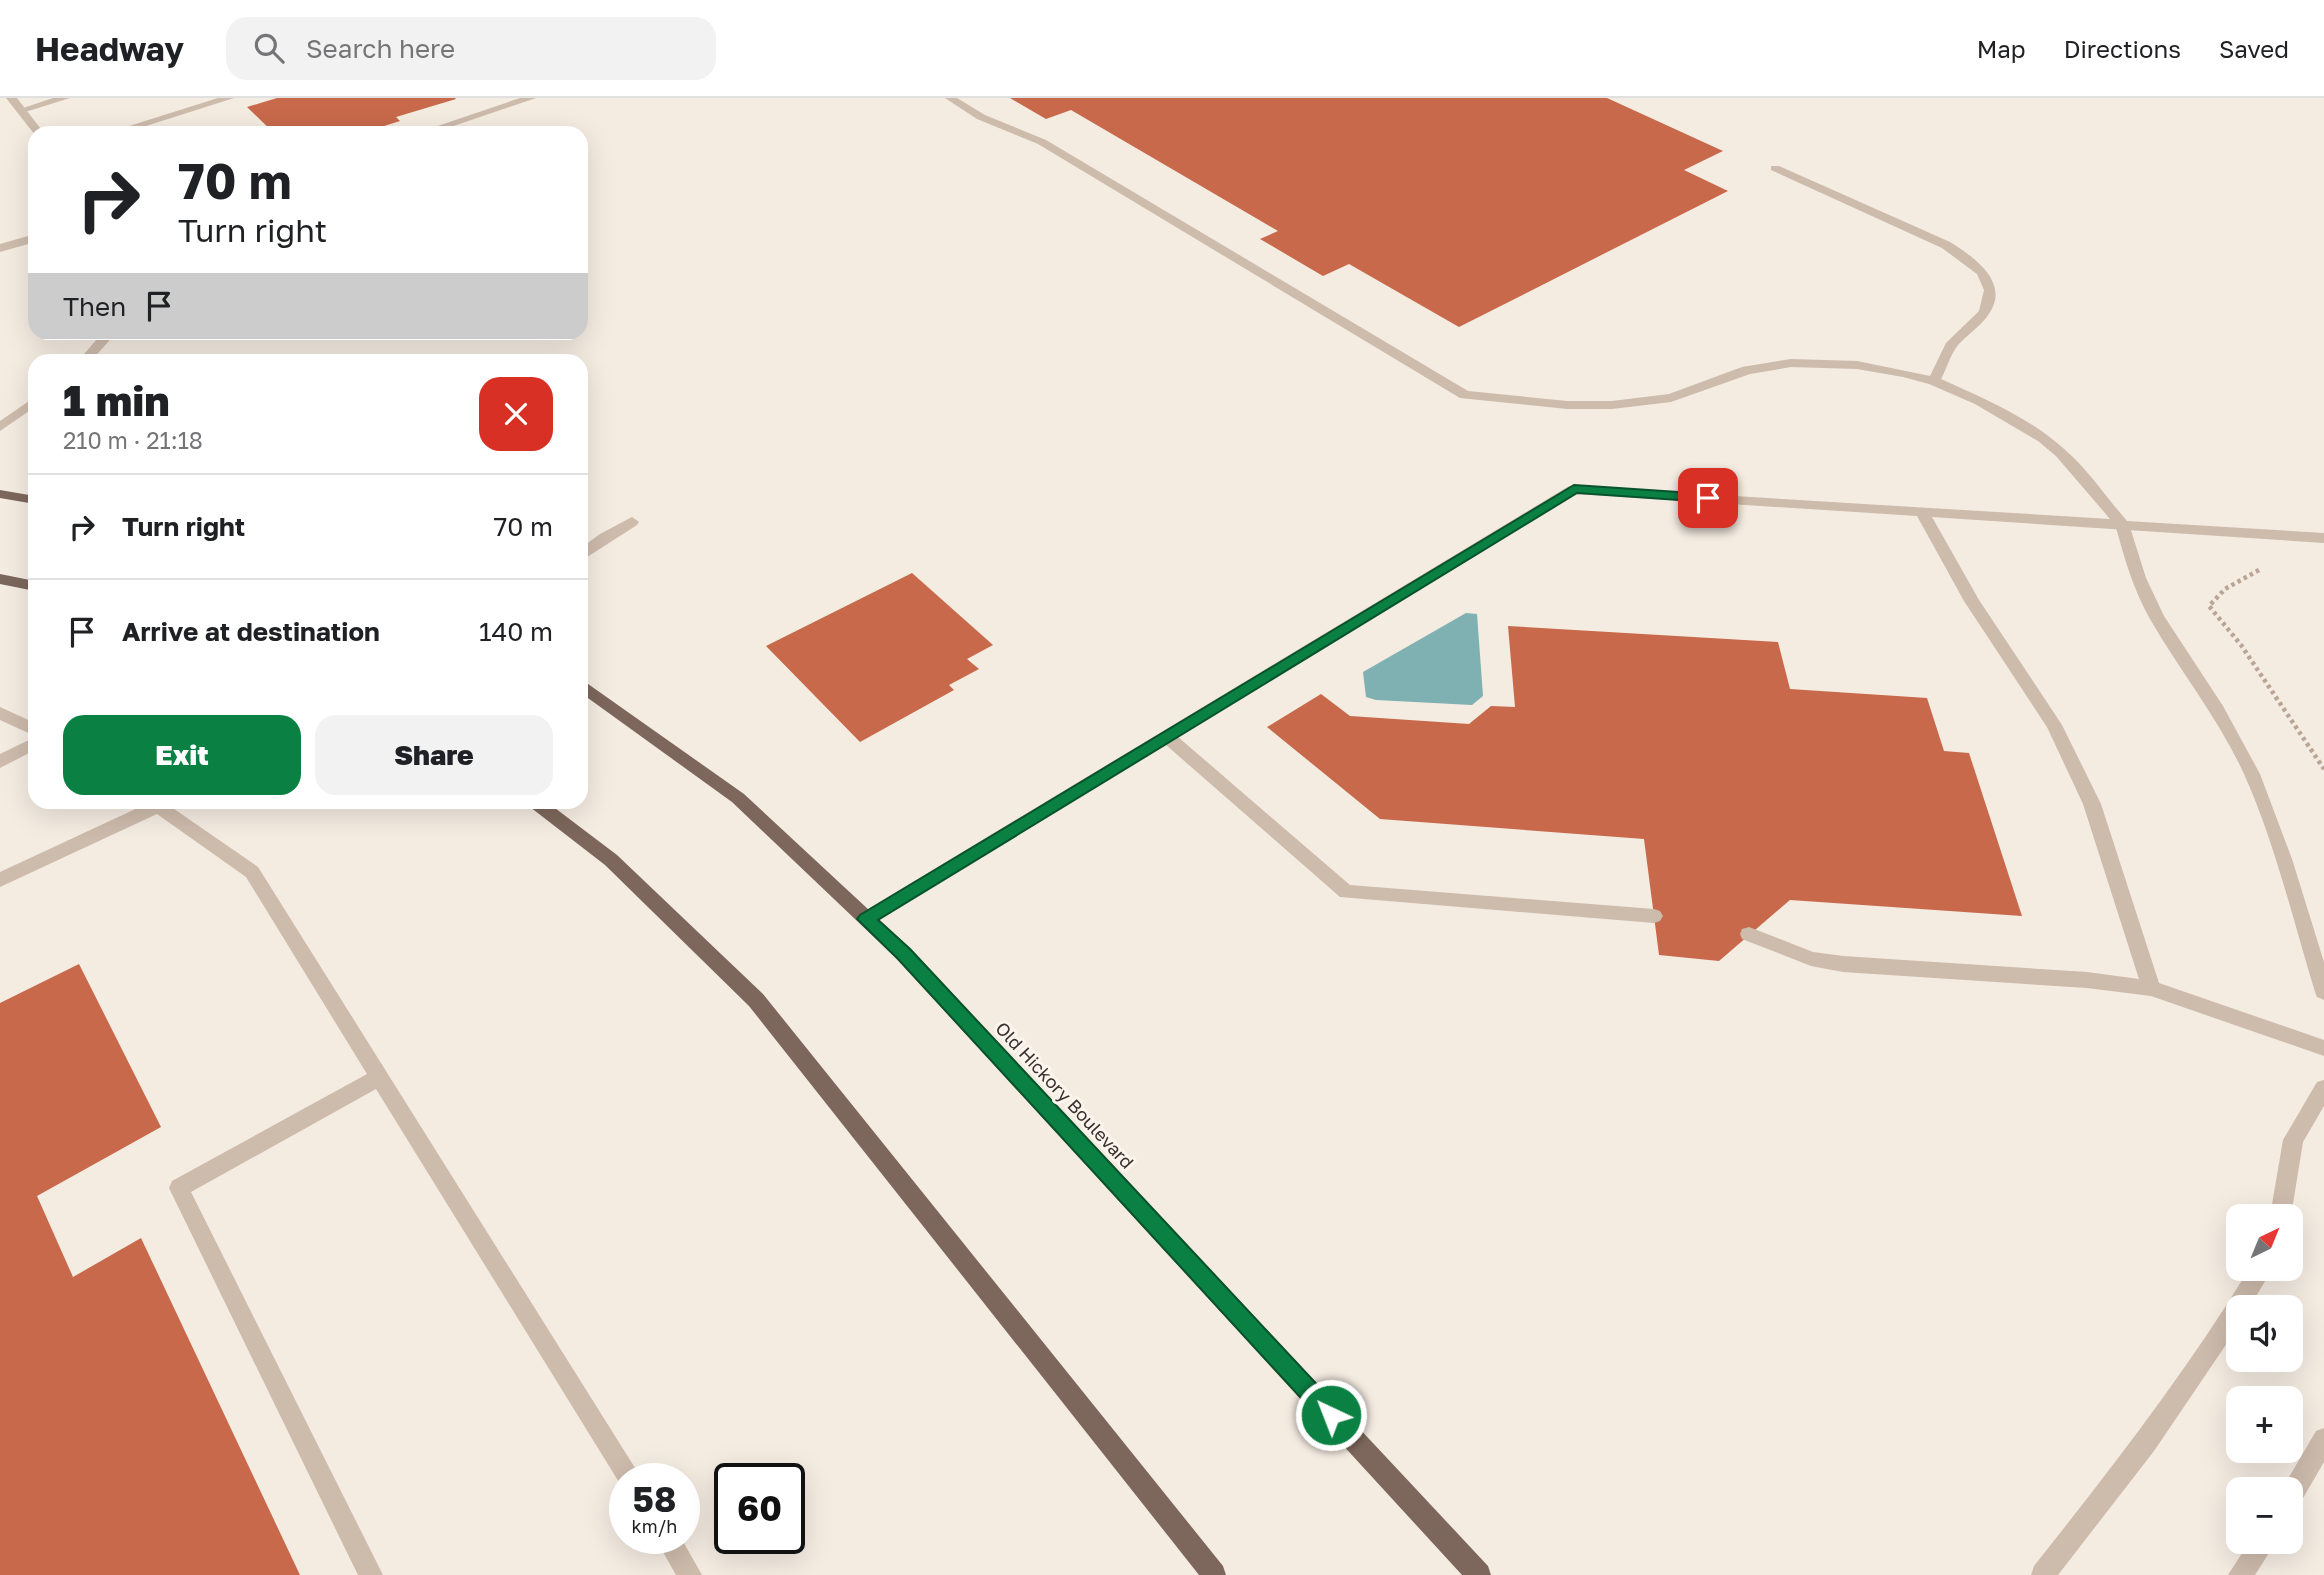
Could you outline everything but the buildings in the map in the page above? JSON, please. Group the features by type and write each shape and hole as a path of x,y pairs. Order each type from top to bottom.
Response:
{"main road":[{"path":"0,494 28,499"},
{"path":"0,579 28,585"},
{"name":"Old Hickory Boulevard","path":"588,690 738,798 904,954 1479,1575"},
{"path":"545,809 611,860 756,1000 1214,1575"}],"street":[{"path":"11,98 35,126"},
{"path":"22,110 65,98"},
{"path":"135,126 229,98"},
{"path":"444,126 531,98"},
{"path":"950,98 981,117 1042,142 1465,395 1567,405 1644,403 1690,393 1747,370 1791,363 1857,365 1934,382 1980,401 2043,438 2061,453 2122,524 2138,578 2157,617 2217,710 2252,774 2283,859 2324,992"},
{"path":"1775,168 1946,245 1978,268 1989,282 1991,295 1985,311 1953,343 1934,382"},
{"path":"0,248 28,240"},
{"path":"91,354 104,340"},
{"path":"0,426 28,406"},
{"path":"866,919 1574,489 2324,538"},
{"path":"1923,513 1972,601 2054,725 2091,804 2151,988"},
{"path":"588,550 632,522"},
{"path":"0,713 28,727"},
{"path":"1166,736 1346,892 1654,916"},
{"path":"0,762 28,747"},
{"path":"0,880 145,809"},
{"path":"162,809 252,872 620,1463"},
{"path":"1749,934 1811,959 1843,964 2087,979 2151,988 2324,1048"},
{"path":"371,1575 179,1188 380,1077"},
{"path":"2283,1204 2294,1140 2324,1088"},
{"path":"2043,1575 2146,1444 2220,1337 2254,1281"},
{"path":"2302,1477 2324,1439"},
{"path":"677,1554 690,1575"},
{"path":"2240,1575 2255,1554"}],"path":[{"path":"2265,566 2225,589 2209,607 2241,645 2324,769"}],"water":[{"path":"1466,613 1477,614 1483,696 1472,705 1376,700 1366,697 1363,672"}],"route":[{"path":"1331,1415 904,954 866,919 1574,489 1708,498"}]}
